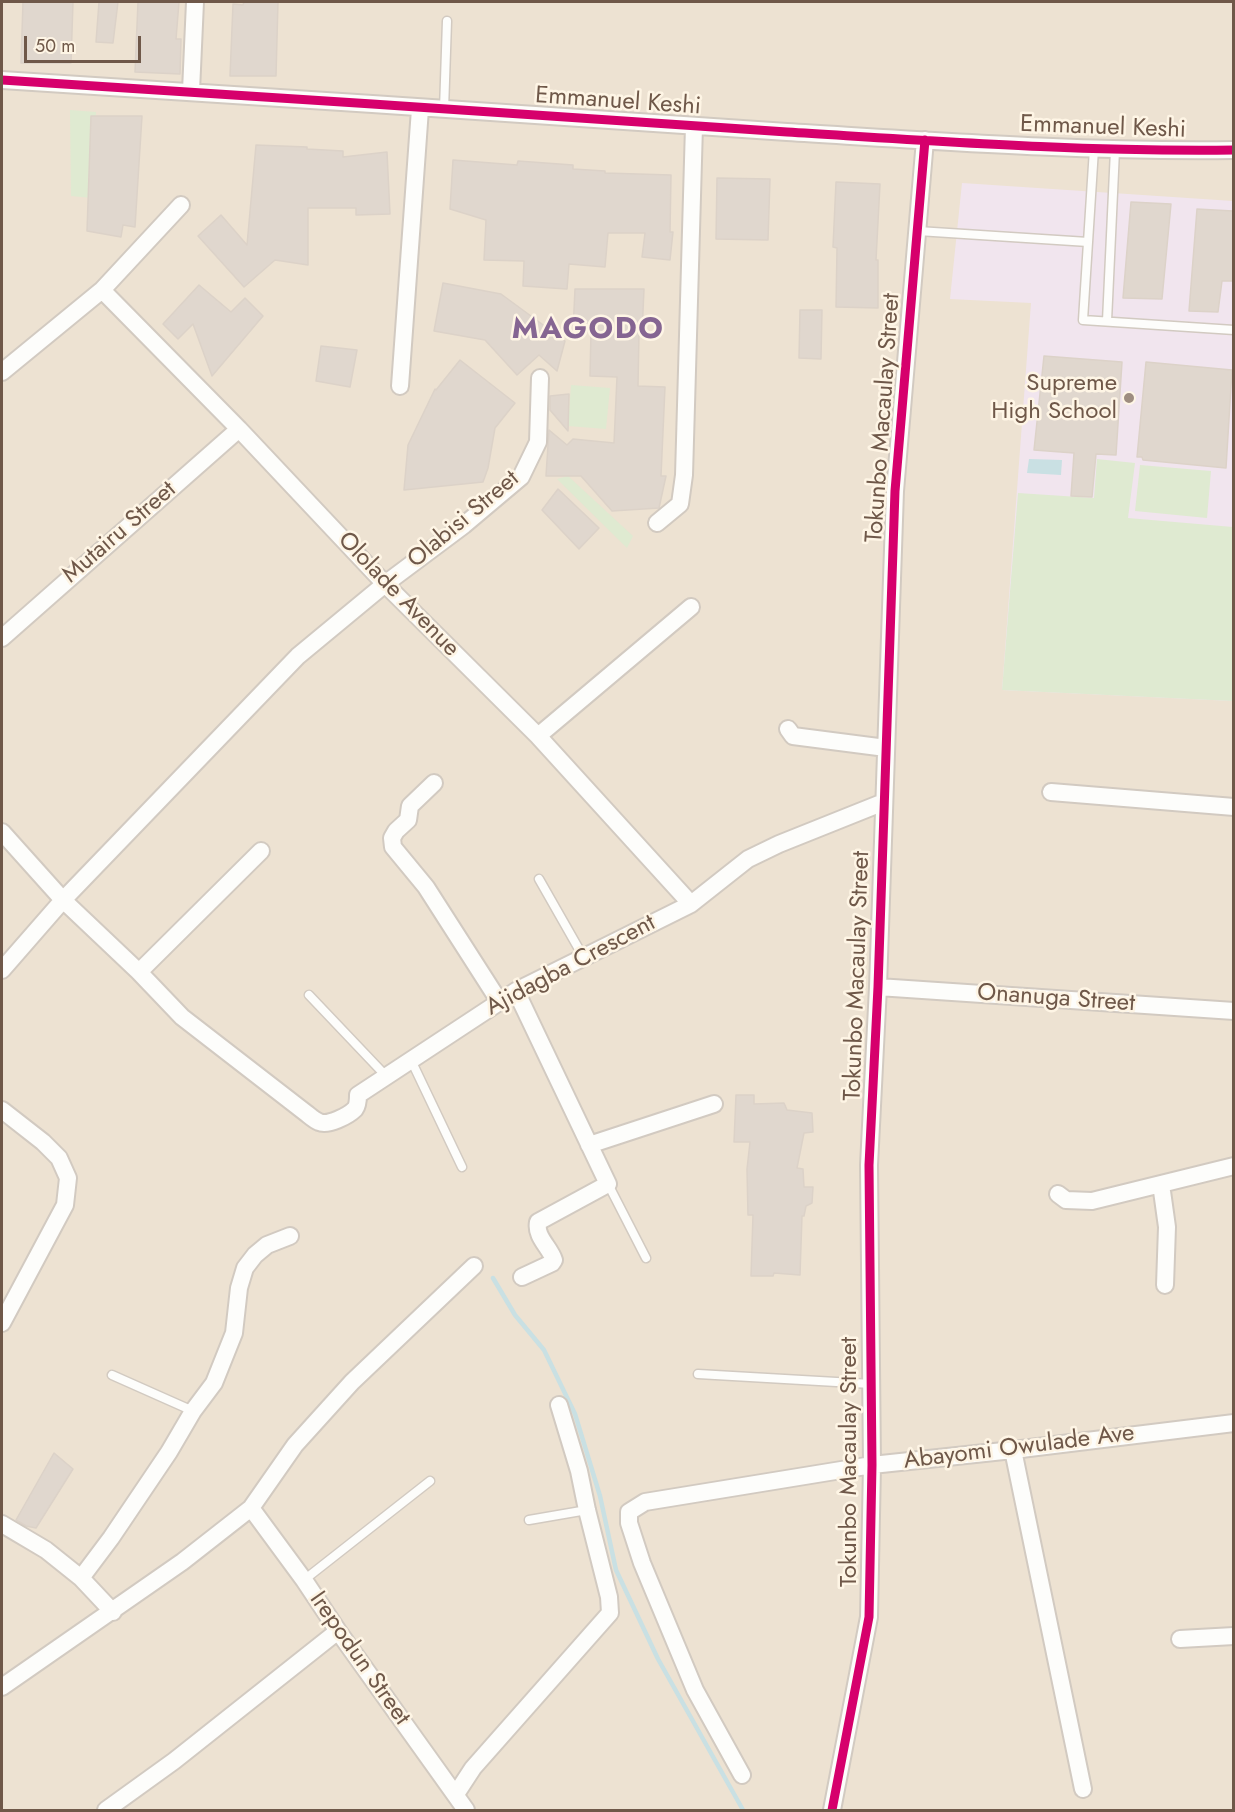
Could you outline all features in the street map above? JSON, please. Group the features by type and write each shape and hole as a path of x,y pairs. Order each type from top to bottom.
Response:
{"street":[{"path":"191,91 195,2"},
{"name":"Emmanuel Keshi","path":"2,80 191,91 420,109 925,140 1115,150 1233,150"},
{"path":"400,386 420,109"},
{"path":"657,523 680,504 684,475 694,126"},
{"name":"Tokunbo Macaulay Street","path":"832,1810 868,1617 872,1465 869,1166 878,987 895,491 925,140"},
{"path":"2,372 102,290 181,205"},
{"name":"Ololade Avenue","path":"102,290 239,429 385,584 538,736 691,904"},
{"name":"Olabisi Street","path":"2,970 63,900 298,656 521,477 538,442 540,378"},
{"name":"Mutairu Street","path":"2,638 239,429"},
{"path":"538,736 691,607"},
{"path":"788,729 793,736 886,748"},
{"path":"434,783 410,806 408,820 392,838 393,847 426,887 499,1001"},
{"path":"1050,792 1233,807"},
{"name":"Ajidagba Crescent","path":"139,972 182,1017 278,1092 319,1122 333,1123 355,1109 358,1095 516,991 691,904 748,860 779,844 884,802"},
{"path":"2,832 63,900 139,972 261,851"},
{"name":"Onanuga Street","path":"878,987 1233,1011"},
{"path":"516,991 608,1184 538,1222 539,1234 554,1260 522,1276"},
{"path":"589,1146 714,1104"},
{"path":"2,1110 43,1142 59,1158 68,1178 65,1205 2,1323"},
{"path":"1058,1194 1066,1200 1085,1201 1233,1166"},
{"path":"1161,1184 1167,1227 1165,1285"},
{"path":"81,1578 128,1513 193,1411 214,1383 234,1333 239,1288 245,1268 255,1254 267,1245 290,1236"},
{"path":"2,1687 113,1612 251,1508 295,1445 352,1382 474,1266"},
{"path":"456,1794 473,1768 610,1613 609,1597 579,1471 559,1405"},
{"name":"Abayomi Owulade Ave","path":"742,1775 695,1690 642,1563 629,1523 629,1512 645,1502 872,1465 1233,1423"},
{"path":"1013,1450 1083,1790"},
{"name":"Irepodun Street","path":"251,1508 466,1810"},
{"path":"2,1524 46,1550 81,1578 113,1612"},
{"path":"105,1810 174,1761 338,1631"},
{"path":"1180,1639 1233,1636"}],"lane":[{"path":"444,110 447,21"},
{"path":"1094,149 1083,320 1233,330"},
{"path":"1107,321 1115,150"},
{"path":"918,231 1088,242"},
{"path":"539,879 584,958"},
{"path":"309,995 386,1076"},
{"path":"411,1059 462,1167"},
{"path":"608,1184 646,1258"},
{"path":"698,1374 872,1384"},
{"path":"112,1375 193,1411"},
{"path":"304,1580 430,1481"},
{"path":"529,1520 587,1510"}],"shaded area":[{"path":"2,2 1233,2 1233,1810 2,1810"},
{"name":"Supreme High School","path":"962,183 1233,201 1233,701 1002,690 1031,303 950,299"}],"green space":[{"path":"70,110 96,112 92,198 71,196"},
{"path":"571,385 610,388 606,429 568,426"},
{"path":"1097,459 1135,463 1128,518 1233,527 1233,701 1002,690 1018,493 1094,498"},
{"path":"1140,465 1211,471 1207,518 1135,511"},
{"path":"568,476 633,536 627,548 557,479"}],"water":[{"path":"1029,459 1062,460 1061,475 1027,473"}],"building":[{"path":"23,2 73,2 71,63 21,63"},
{"path":"99,2 118,2 113,43 96,42"},
{"path":"138,2 179,2 176,39 181,39 180,74 135,72"},
{"path":"244,2 278,2 276,76 230,76 233,4 243,5"},
{"path":"91,116 142,116 135,227 123,225 121,237 87,231"},
{"path":"256,145 343,151 343,157 387,152 390,214 356,215 356,208 308,208 308,265 275,260 244,287 198,236 221,215 247,245"},
{"path":"453,160 517,165 518,161 573,165 573,169 605,171 605,173 671,175 670,232 673,232 670,260 642,257 645,233 608,233 605,267 569,264 567,289 523,286 524,261 484,260 486,220 450,209"},
{"path":"717,178 770,179 768,240 716,239"},
{"path":"836,182 880,184 876,260 878,260 878,308 836,307 837,248 833,247"},
{"path":"1131,202 1171,204 1162,299 1123,298"},
{"path":"1197,209 1233,211 1233,281 1222,281 1218,312 1189,311"},
{"path":"443,283 501,294 565,341 557,371 539,355 517,375 485,340 434,331"},
{"path":"199,285 231,312 245,298 263,316 212,376 193,324 178,339 163,324"},
{"path":"575,289 644,289 642,334 639,334 638,386 665,387 661,476 666,476 659,508 612,511 581,476 546,476 549,430 567,445 573,439 614,443 617,377 590,376 591,332 573,331"},
{"path":"800,310 822,310 821,359 799,358"},
{"path":"321,346 357,350 350,387 316,381"},
{"path":"1044,356 1122,362 1116,455 1096,454 1092,497 1071,496 1074,453 1034,450"},
{"path":"460,360 515,403 495,428 488,468 483,482 404,490 408,445 435,389"},
{"path":"1146,362 1232,370 1226,468 1143,460 1142,457 1137,457"},
{"path":"569,394 568,431 550,410 550,396"},
{"path":"558,489 599,528 579,549 542,510"},
{"path":"736,1095 754,1095 754,1104 784,1103 787,1110 812,1113 813,1132 804,1133 797,1168 803,1169 804,1187 813,1187 812,1203 806,1206 804,1216 802,1216 800,1275 774,1273 773,1276 751,1276 753,1215 748,1215 747,1169 750,1142 734,1142"},
{"path":"54,1453 73,1469 36,1528 26,1526 16,1520"}],"waterway":[{"path":"493,1278 515,1315 544,1350 575,1414 600,1496 616,1570 658,1659 743,1810"}],"cycle path":[{"path":"2,80 955,142 1066,148 1234,150"},
{"path":"832,1810 869,1617 872,1465 869,1165 878,987 895,491 925,140"}],"place":[{"name":"Supreme High School","path":"1129,398"}],"district":[{"name":"MAGODO","path":"588,331"}]}
